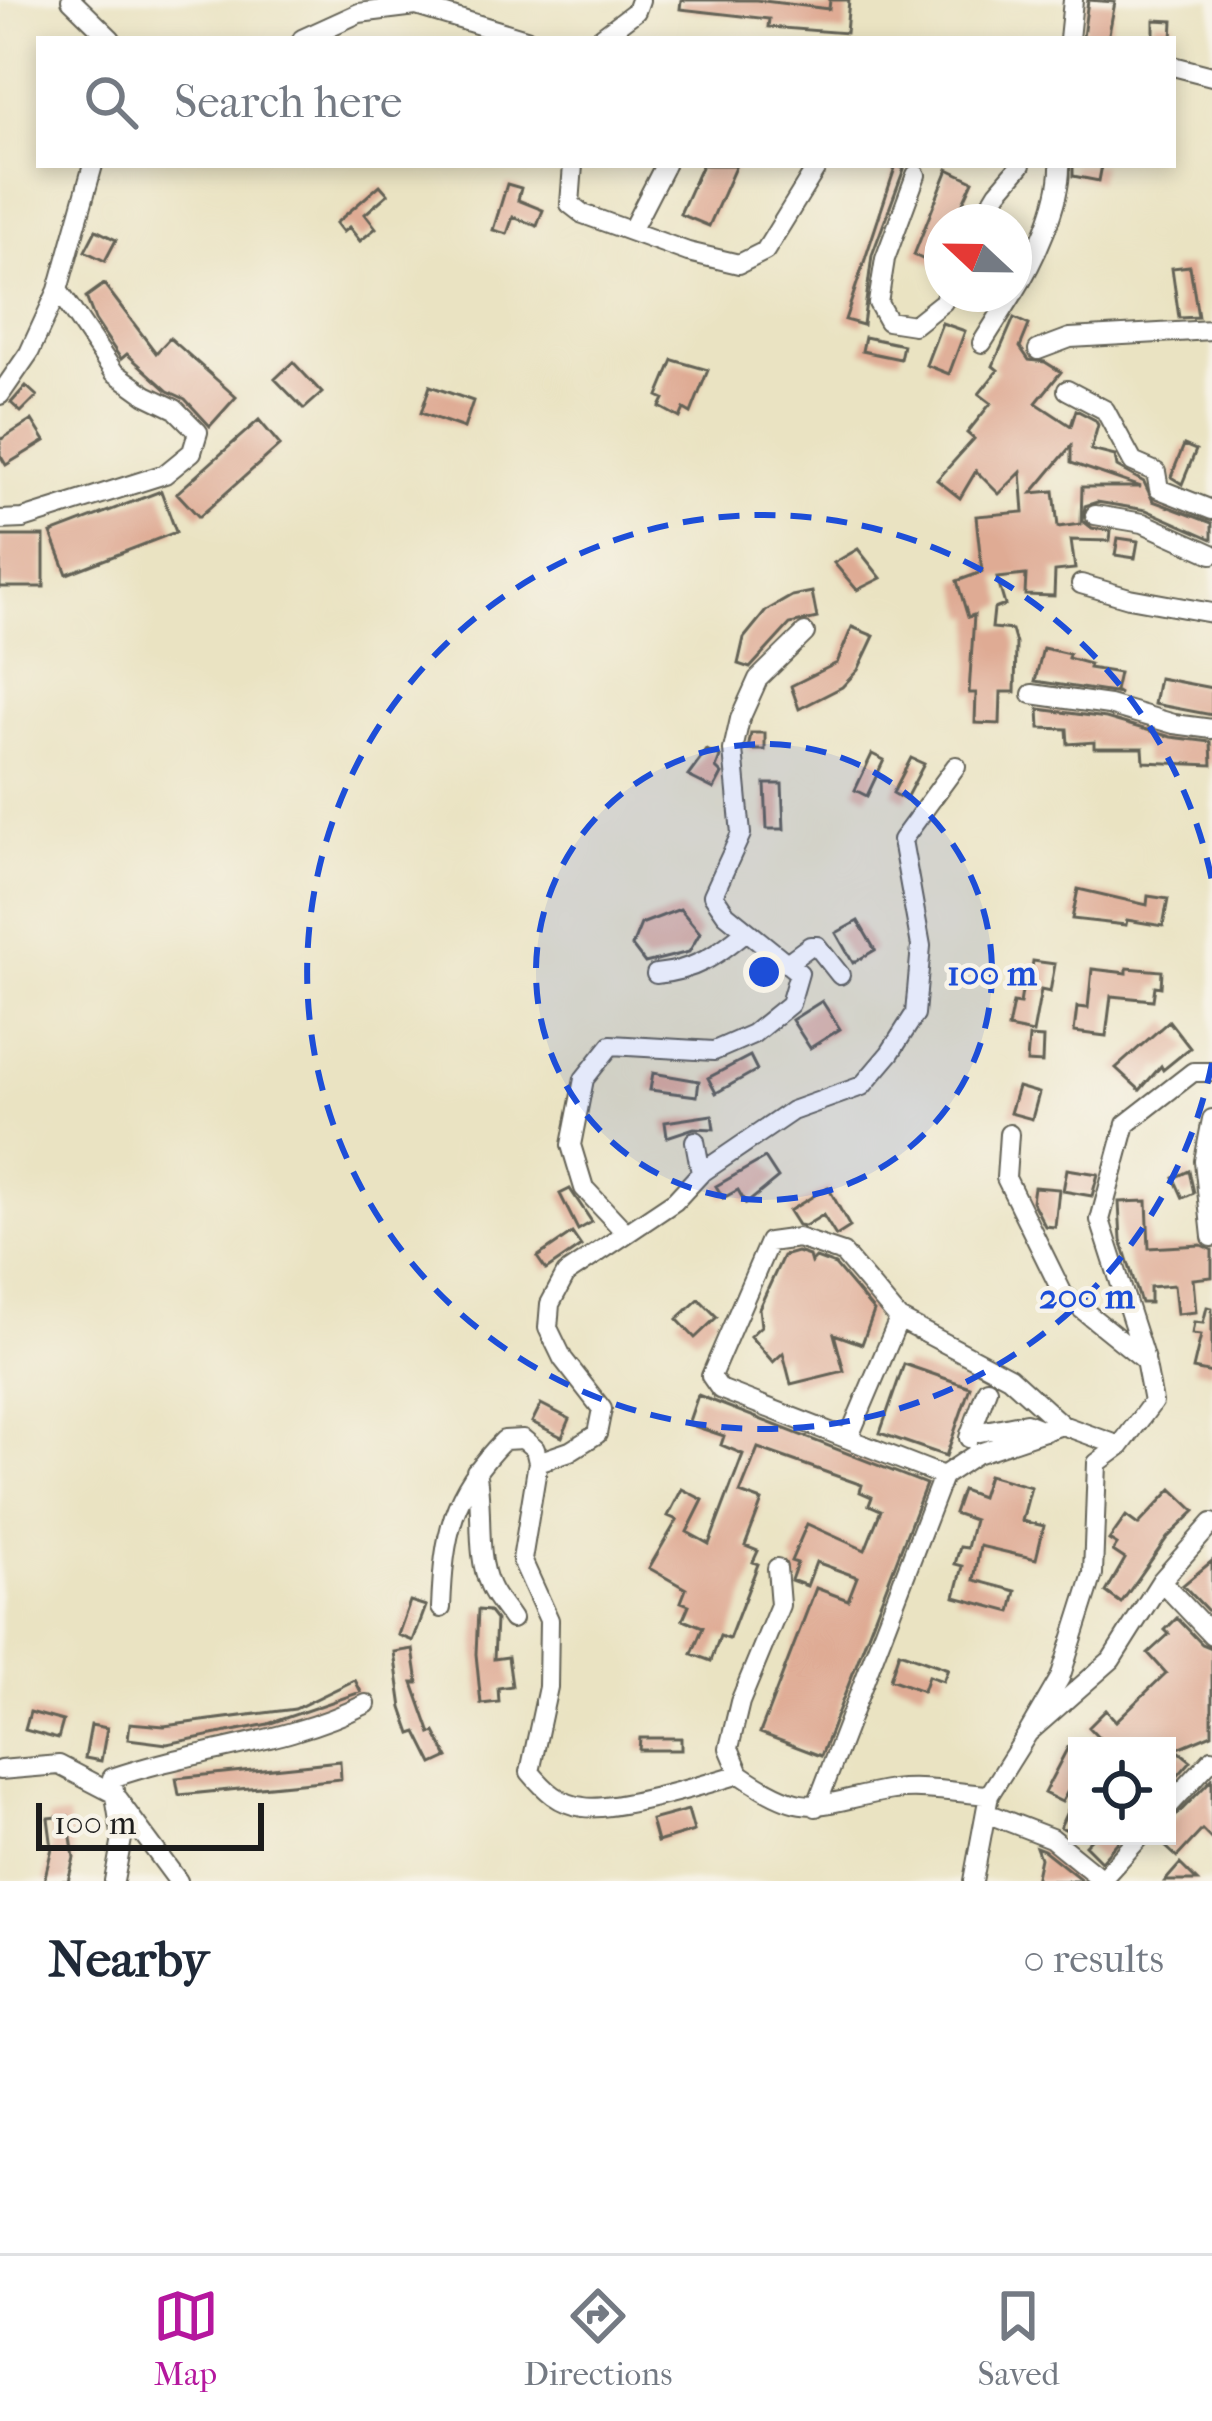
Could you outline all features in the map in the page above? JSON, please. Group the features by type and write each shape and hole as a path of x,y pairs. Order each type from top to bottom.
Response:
{"street":[{"path":"71,0 108,36"},
{"path":"603,36 636,11 640,0"},
{"path":"1069,36 1073,0"},
{"path":"309,36 359,13 416,6 514,36"},
{"path":"476,36 494,31"},
{"path":"1176,67 1212,76"},
{"path":"0,395 29,353 58,290 92,168"},
{"path":"573,168 570,204 583,214 688,252 739,264 765,250 816,168"},
{"path":"631,230 663,168"},
{"path":"991,204 1018,168"},
{"path":"1032,264 1060,168"},
{"path":"916,175 885,259 878,303 887,321 914,325 931,312"},
{"path":"0,520 44,513 165,474 192,452 198,432 175,409 113,372 58,290"},
{"path":"982,343 1002,312"},
{"path":"1039,350 1070,338 1212,330"},
{"path":"1067,390 1105,410 1133,462 1156,472 1159,489 1212,510"},
{"path":"1096,515 1143,523 1212,554"},
{"path":"1081,584 1212,614"},
{"path":"626,1233 584,1188 571,1145 584,1079 610,1045 714,1051 753,1034 790,1004 799,973 726,914 713,895 741,834 734,750 740,719 758,679 806,633"},
{"path":"1031,694 1212,728"},
{"path":"538,1462 570,1451 597,1434 602,1409 563,1359 548,1328 550,1304 566,1274 674,1201 701,1173 792,1111 862,1086 915,1014 921,946 902,840 956,766"},
{"path":"656,974 686,971 724,950 746,931"},
{"path":"787,963 817,946 840,974"},
{"path":"973,1881 988,1804 1060,1678 1093,1574 1097,1463 1120,1446 1153,1402 1145,1360 1100,1220 1126,1124 1193,1072 1212,1072"},
{"path":"1212,1119 1204,1161 1212,1237"},
{"path":"1009,1134 1006,1178 1063,1294 1145,1360"},
{"path":"695,1141 701,1173"},
{"path":"943,1476 720,1389 711,1376 769,1242 798,1238 843,1253 899,1319 1009,1377 1054,1428"},
{"path":"848,1439 899,1319"},
{"path":"987,1389 968,1441 1026,1423 1120,1446"},
{"path":"816,1807 943,1476 976,1454 1054,1428"},
{"path":"441,1608 443,1553 454,1511 476,1471 504,1440 523,1439 536,1449 538,1462 522,1560 549,1620 548,1687 530,1772 550,1796 585,1808 648,1798 740,1774"},
{"path":"476,1471 483,1499 481,1546 489,1586 512,1618"},
{"path":"1028,1733 1111,1660 1161,1581 1212,1523"},
{"path":"777,1568 780,1605 740,1702 729,1748 740,1774 777,1800 816,1807 897,1790 988,1804 1051,1838 1103,1880 1133,1845"},
{"path":"1161,1581 1212,1635"},
{"path":"114,1881 122,1840 112,1778 152,1764 321,1727 366,1705"},
{"path":"1176,1798 1212,1759"},
{"path":"0,1770 59,1766 112,1792 178,1881"}],"building":[{"path":"681,0 756,0 829,9 830,0 849,0 846,33 768,27 769,19 680,9"},
{"path":"1088,0 1115,2 1109,36 1083,36"},
{"path":"1154,20 1173,21 1172,36 1154,36"},
{"path":"701,168 735,168 709,226 680,214"},
{"path":"895,168 902,168 872,255 863,325 845,320"},
{"path":"1073,168 1101,168 1099,181 1073,176"},
{"path":"948,169 973,181 962,204 934,204"},
{"path":"507,184 521,188 518,200 543,210 537,226 513,217 507,234 493,230"},
{"path":"380,185 388,194 365,214 376,228 360,241 349,227 343,232 336,223"},
{"path":"96,230 116,240 105,261 85,251"},
{"path":"924,230 924,260 914,255"},
{"path":"1190,266 1198,317 1179,318 1172,268"},
{"path":"104,284 156,353 170,338 236,397 210,426 185,399 168,391 127,354 121,359 86,297"},
{"path":"1014,318 1029,325 1020,347 1029,360 1045,362 1061,372 1036,403 1071,426 1076,410 1095,420 1098,425 1091,450 1115,456 1117,467 1144,482 1153,501 1212,523 1212,539 1146,510 1097,502 1085,506 1083,521 1111,531 1110,541 1071,540 1075,569 1055,571 1054,596 1025,595 1026,575 997,578 1005,605 994,609 992,628 1012,630 1016,644 1015,692 1001,692 1000,724 975,723 976,693 969,693 974,615 968,617 957,581 982,572 976,516 1024,512 1021,472 999,494 976,471 960,498 937,480 974,439 967,433 991,403 979,394 998,370 993,366","holes":["1071,446 1071,463 1141,487 1082,487 1081,524 1058,527 1054,491 1032,493"]},
{"path":"942,323 965,331 949,374 926,365"},
{"path":"865,337 903,345 900,359 862,351"},
{"path":"673,360 708,370 691,413 684,409 680,418 660,407 664,399 658,396"},
{"path":"293,362 322,393 304,409 275,379"},
{"path":"26,386 37,396 21,412 11,403"},
{"path":"430,386 473,401 464,428 421,413"},
{"path":"32,420 45,441 6,465 0,440"},
{"path":"259,420 280,445 199,517 177,493"},
{"path":"1184,445 1196,450 1182,484 1171,477"},
{"path":"161,491 176,532 67,574 51,533"},
{"path":"0,536 44,536 44,587 0,587"},
{"path":"1118,538 1138,541 1135,558 1115,555"},
{"path":"858,549 881,578 857,590 834,563"},
{"path":"812,592 817,618 790,624 750,668 738,664 744,638 766,611 792,596"},
{"path":"852,627 874,636 858,670 842,687 799,709 791,686 837,663"},
{"path":"1043,648 1069,654 1068,658 1090,664 1089,668 1119,673 1115,691 1120,694 1035,681"},
{"path":"1159,678 1212,688 1212,715 1154,704"},
{"path":"1039,709 1106,718 1171,737 1211,742 1212,765 1144,762 1143,748 1068,744 1067,729 1040,728"},
{"path":"751,733 765,733 765,750 748,750"},
{"path":"707,750 720,757 716,768 722,774 714,789 688,776"},
{"path":"872,754 884,760 867,796 855,790"},
{"path":"911,758 924,764 905,800 893,793"},
{"path":"765,784 782,784 784,829 767,829"},
{"path":"1078,889 1147,905 1148,896 1168,899 1163,926 1072,919"},
{"path":"680,909 700,933 689,952 645,963 632,946 641,924"},
{"path":"858,921 875,950 853,963 836,933"},
{"path":"1033,961 1055,964 1050,992 1041,990 1033,1033 1008,1028 1013,1003 1020,1004 1024,978 1030,979"},
{"path":"1127,968 1162,971 1161,987 1155,986 1153,1000 1111,996 1106,1036 1074,1032 1077,1007 1088,1008 1092,969 1127,973"},
{"path":"822,1001 840,1029 810,1048 792,1020"},
{"path":"1169,1021 1190,1048 1163,1070 1161,1066 1140,1090 1116,1068"},
{"path":"1029,1037 1043,1038 1042,1063 1027,1062"},
{"path":"750,1056 757,1070 716,1093 708,1078"},
{"path":"653,1073 699,1081 697,1096 650,1090"},
{"path":"1018,1087 1039,1093 1032,1119 1010,1113"},
{"path":"712,1115 714,1129 694,1128 667,1137 665,1122"},
{"path":"765,1158 778,1178 746,1204 738,1190 723,1198 716,1186"},
{"path":"1067,1169 1098,1174 1092,1196 1063,1191"},
{"path":"1189,1171 1194,1193 1183,1198 1174,1178"},
{"path":"828,1187 850,1227 836,1236 823,1215 805,1226 798,1225 789,1211"},
{"path":"1034,1187 1059,1189 1055,1227 1045,1226 1032,1201"},
{"path":"570,1189 592,1222 578,1230 560,1194"},
{"path":"1147,1201 1149,1248 1201,1245 1212,1250 1212,1277 1193,1279 1196,1312 1177,1314 1174,1285 1150,1287 1150,1303 1141,1303 1121,1240 1119,1202"},
{"path":"572,1233 581,1246 546,1270 537,1257"},
{"path":"797,1252 809,1256 811,1263 816,1258 835,1265 874,1311 862,1344 834,1334 844,1371 791,1384 783,1353 773,1362 750,1336 761,1326 759,1308 783,1256"},
{"path":"699,1299 717,1317 695,1338 677,1319"},
{"path":"1207,1307 1212,1308 1212,1373 1193,1369 1201,1335 1192,1334 1194,1322 1203,1323"},
{"path":"904,1364 970,1387 946,1456 880,1433"},
{"path":"698,1395 926,1484 821,1756 760,1733 816,1588 848,1600 857,1577 816,1562 807,1586 791,1580 797,1563 791,1561 807,1524 865,1550 881,1510 869,1505 872,1497 860,1492 862,1485 758,1448 740,1493 762,1501 745,1546 758,1551 753,1562 758,1564 729,1639 720,1636 711,1661 692,1654 703,1627 683,1619 689,1605 681,1602 686,1589 649,1568 677,1520 668,1516 682,1489 703,1500 687,1532 709,1544 743,1454 721,1445 724,1436 688,1424"},
{"path":"541,1404 570,1419 562,1437 532,1422"},
{"path":"988,1475 1031,1487 1022,1521 1044,1526 1036,1559 980,1546 974,1580 1016,1591 1011,1612 955,1597 963,1566 955,1564 960,1547 967,1548 974,1520 954,1513 962,1490 981,1497"},
{"path":"1172,1489 1195,1511 1167,1538 1121,1603 1106,1592 1125,1559 1113,1551 1117,1545 1109,1540 1126,1516 1138,1525"},
{"path":"1212,1561 1212,1615 1183,1585"},
{"path":"410,1601 426,1606 413,1641 398,1635"},
{"path":"478,1610 489,1611 496,1620 494,1659 508,1657 512,1686 498,1688 499,1702 481,1704"},
{"path":"1177,1618 1212,1648 1212,1734 1176,1749 1176,1737 1098,1737 1089,1727 1106,1710 1116,1721 1166,1673 1148,1653 1169,1634 1165,1630"},
{"path":"413,1649 418,1683 413,1683 431,1734 435,1732 448,1757 433,1764 417,1732 411,1734 402,1708 394,1652"},
{"path":"899,1652 948,1669 943,1681 928,1676 923,1691 890,1679"},
{"path":"355,1680 361,1692 268,1724 167,1744 128,1739 130,1723 164,1726 295,1709"},
{"path":"30,1712 63,1721 58,1739 25,1730"},
{"path":"91,1725 107,1728 101,1761 85,1758"},
{"path":"640,1738 681,1738 681,1750 639,1750"},
{"path":"1068,1747 1068,1791 1062,1802 1044,1793"},
{"path":"1176,1749 1191,1761 1176,1778"},
{"path":"340,1761 341,1779 179,1795 176,1778"},
{"path":"1212,1779 1212,1840 1202,1830 1177,1857 1164,1845 1176,1845 1176,1816"},
{"path":"688,1810 694,1831 657,1842 651,1820"},
{"path":"68,1816 74,1858 68,1881 44,1881 52,1848 48,1818"},
{"path":"1085,1845 1115,1845 1101,1861"},
{"path":"1036,1847 1083,1881 1035,1881 1040,1858"},
{"path":"1180,1864 1197,1881 1165,1881"}]}
